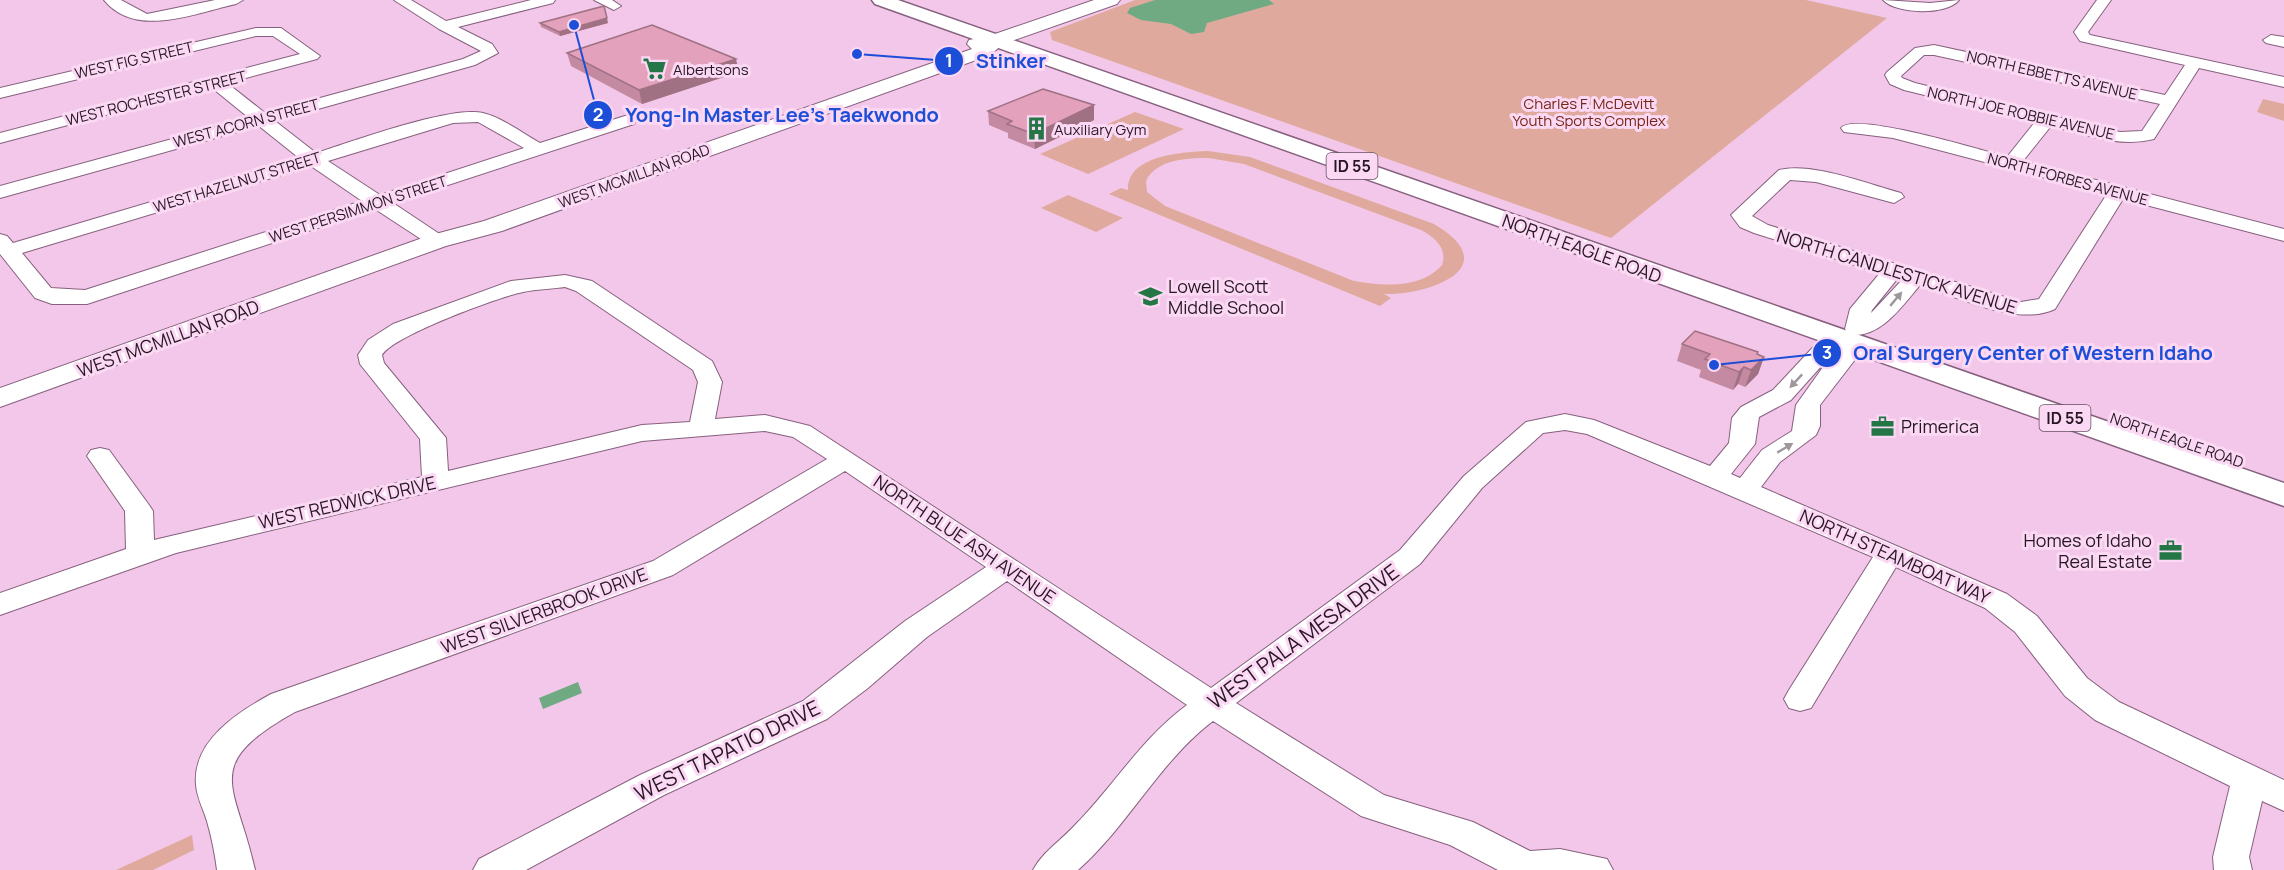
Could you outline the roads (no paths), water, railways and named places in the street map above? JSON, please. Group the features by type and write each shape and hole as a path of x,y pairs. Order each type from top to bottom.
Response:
{"highway":[{"name":"NORTH EAGLE ROAD","path":"881,0 1005,37 1550,224 2284,495"},
{"name":"NORTH EAGLE ROAD","path":"914,0 1005,37 1641,269 1658,269 1850,335 2284,477"}],"main road":[{"name":"WEST MCMILLAN ROAD","path":"0,398 437,241 484,220 958,50 1005,37 1111,0"},
{"name":"WEST MCMILLAN ROAD","path":"437,241 493,226 983,51 1005,37"},
{"path":"484,220 522,210 589,187 605,186"}],"street":[{"path":"111,0 136,16 147,18 236,0"},
{"path":"400,0 444,26 548,0"},
{"path":"1890,0 1934,7 1942,6 1952,0"},
{"path":"2104,0 2081,32 2085,38 2284,82"},
{"name":"WEST ACORN STREET","path":"0,192 468,62 490,53 487,47 444,26"},
{"name":"WEST ROCHESTER STREET","path":"0,138 312,56 283,34 269,30"},
{"name":"WEST FIG STREET","path":"0,93 269,30"},
{"name":"NORTH EBBETTS AVENUE","path":"1902,68 1920,51 1934,50 2170,101"},
{"path":"2170,101 2194,63"},
{"name":"NORTH JOE ROBBIE AVENUE","path":"1902,68 1893,75 1896,81 1910,87 2046,120 2136,138 2148,135 2170,101"},
{"path":"216,83 312,159 437,241"},
{"name":"WEST HAZELNUT STREET","path":"4,245 437,122 466,117 488,120 538,149"},
{"name":"WEST PERSIMMON STREET","path":"4,245 43,293 51,297 87,297 628,120"},
{"path":"2011,164 2046,120"},
{"name":"NORTH FORBES AVENUE","path":"1850,128 1894,134 2284,235"},
{"name":"NORTH CANDLESTICK AVENUE","path":"1894,196 1817,176 1786,174 1741,215 1747,223 1915,278 2019,309 2037,309 2047,304 2118,192"},
{"path":"1745,490 1771,456 1803,435 1807,426 1808,405 1845,357 1850,335 1861,309 1893,271"},
{"path":"1715,477 1742,444 1745,418 1749,412 1782,395 1824,349 1882,316 1915,278"},
{"path":"436,481 433,438 372,364 370,355 376,345 401,329 519,286 565,281 584,286 704,366 710,382 701,427"},
{"name":"NORTH STEAMBOAT WAY","path":"1565,422 1594,428 1715,477 1996,601 2026,624 2076,687 2107,711 2284,796"},
{"name":"WEST PALA MESA DRIVE","path":"1052,870 1100,825 1173,737 1211,704 1410,557 1473,482 1535,426 1565,422"},
{"name":"NORTH BLUE ASH AVENUE","path":"701,427 744,423 784,426 815,439 1211,704 1372,806 1460,833 1497,850 1525,869"},
{"name":"WEST REDWICK DRIVE","path":"0,604 140,554 642,433 701,427"},
{"path":"99,456 139,511 140,554"},
{"name":"WEST SILVERBROOK DRIVE","path":"236,870 213,783 216,762 232,739 254,719 284,703 663,568 733,524 846,459"},
{"path":"1800,699 1890,553"},
{"name":"WEST TAPATIO DRIVE","path":"492,870 652,785 815,710 844,690 916,630 1007,567"},
{"path":"2233,870 2232,857 2249,780"},
{"path":"1525,869 1560,865 1594,870"}],"place":[{"name":"Yong-In Master Lee's Taekwondo","path":"574,25"},
{"name":"Stinker","path":"857,54"},
{"name":"Albertsons","path":"655,69"},
{"name":"Auxiliary Gym","path":"1036,129"},
{"name":"Lowell Scott Middle School","path":"1150,296"},
{"name":"Oral Surgery Center of Western Idaho","path":"1714,365"},
{"name":"Primerica","path":"1883,426"},
{"name":"Homes of Idaho Real Estate","path":"2170,550"}],"park label":[{"name":"Charles F. McDevitt Youth Sports Complex","path":"1589,112"}]}
